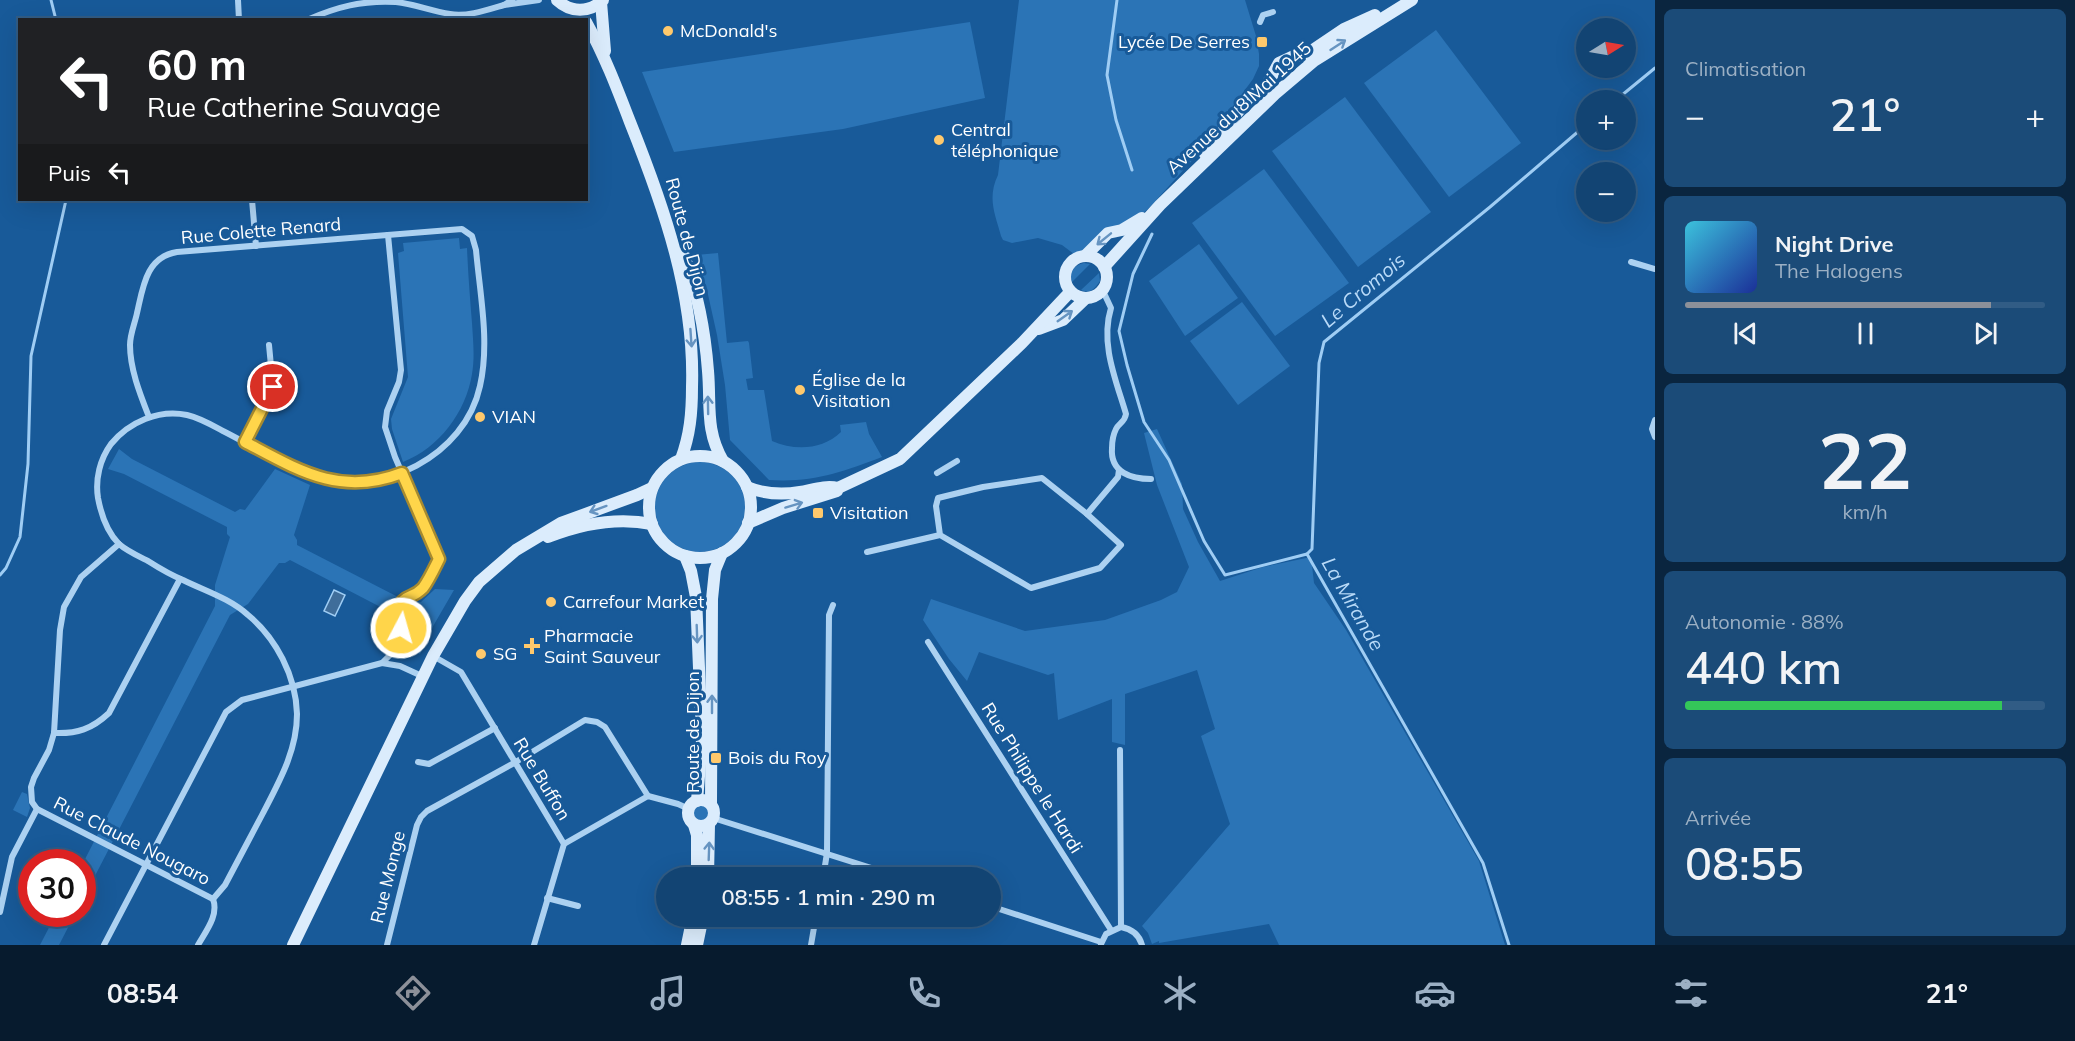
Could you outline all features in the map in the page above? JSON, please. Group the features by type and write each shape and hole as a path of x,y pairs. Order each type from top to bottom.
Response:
{"main road":[{"path":"556,0 583,17 602,1"},
{"name":"Route de Dijon","path":"602,1 602,27 608,67"},
{"name":"Avenue du 8 Mai 1945","path":"1187,179 1244,102 1251,95 1264,90 1276,66 1285,58 1304,56 1344,29 1409,1"},
{"name":"Avenue du 8 Mai 1945","path":"1160,205 1303,70 1409,1"},
{"name":"Route de Dijon","path":"588,27 608,67 653,180 679,263 690,326 693,361 692,422 681,459"},
{"path":"1303,70 1304,56"},
{"path":"653,180 671,220 693,283 704,335 710,429 723,461"},
{"path":"1085,299 1070,292 1064,280 1067,266 1072,261 1085,256 1108,233 1132,226 1160,205"},
{"path":"1104,267 1160,205"},
{"path":"1028,336 1042,327 1063,321 1085,299 1103,291 1107,279 1104,267 1096,258 1085,256"},
{"path":"748,523 789,506 837,492 838,488 900,459 1028,336 1070,292"},
{"path":"702,456 723,461 737,472 747,487 751,505 748,523 741,537 723,553 708,558 685,556 667,546 658,536 652,524 648,506 652,488 664,470 681,459 702,456"},
{"path":"747,487 785,494 830,486 838,488"},
{"path":"293,945 433,656 465,601 479,582 516,550 561,523 652,488"},
{"path":"516,550 580,526 610,521 652,524"},
{"name":"Route de Dijon","path":"709,867 711,821 714,811 711,804 712,599 715,570 723,553"},
{"name":"Route de Dijon","path":"685,556 691,571 696,597 702,739 693,805 689,818 697,835 697,867"},
{"name":"Route de Dijon","path":"693,805 704,801 711,804"},
{"path":"694,825 702,826 711,821"},
{"path":"687,945 691,927"},
{"path":"697,945 701,927"}],"street":[{"path":"238,0 239,18"},
{"path":"312,18 337,7 364,1 397,2 452,15 477,13 512,0"},
{"path":"504,4 538,0"},
{"path":"1260,22 1263,15 1273,12"},
{"path":"252,201 256,246"},
{"name":"Rue Colette Renard","path":"149,417 137,385 130,344 143,285 150,267 159,259 174,253 462,229 472,236 476,250 485,346 480,388 474,406 455,434 425,461 402,473"},
{"path":"382,663 390,655 400,632 398,610 400,604 405,598 416,594 423,588 439,559 385,427 387,411 399,382 401,370 388,235"},
{"path":"1631,262 1655,269"},
{"path":"1103,291 1111,308 1108,318 1107,344 1126,414 1125,420 1115,430 1111,452 1114,464 1119,470 1133,478 1151,479"},
{"path":"245,442 273,387 269,345"},
{"path":"198,945 215,912 213,899 225,885 288,764 296,722 296,704 281,656 250,616 228,601 180,579 119,544 109,531 102,515 98,495 99,472 105,454 129,427 149,417 166,414 186,415 202,420 294,468 326,480 364,481 388,478 402,473"},
{"path":"1655,420 1652,429 1655,437"},
{"path":"937,472 957,461"},
{"path":"1087,514 1118,477 1119,470"},
{"path":"867,552 940,536 1031,588 1100,568 1121,545 1042,478 983,487 938,498 936,506 940,536"},
{"path":"0,912 12,857 38,809 32,802 32,782 49,750 54,733 61,619 64,607 81,577 119,544"},
{"path":"54,733 85,731 109,713 180,579"},
{"path":"825,867 827,853 829,615 833,605"},
{"name":"Rue Philippe le Hardi","path":"928,642 1111,930"},
{"name":"Rue Buffon","path":"433,656 461,672 564,844"},
{"path":"104,945 226,712 242,700 382,663 400,666 424,676"},
{"name":"Rue Monge","path":"387,945 417,825 427,811 514,763 585,720 597,722 606,727 648,796"},
{"name":"Rue Buffon","path":"418,762 429,764 495,728"},
{"path":"1120,750 1121,927"},
{"path":"534,945 564,844 648,796 693,805"},
{"name":"Rue Claude Nougaro","path":"38,809 213,899"},
{"path":"711,821 870,867"},
{"path":"547,898 578,906"},
{"path":"1001,910 1101,944 1111,930 1121,927 1134,932 1142,945"},
{"path":"811,945 814,927"}],"shaded area":[{"path":"1019,0 1245,0 1256,36 1259,66 1253,79 1197,155 1141,215 1087,251 1074,254 1062,245 1038,238 1012,243 1003,240 996,220 993,191 998,175"},
{"path":"970,22 985,98 843,129 674,152 642,72"},
{"path":"1436,30 1521,143 1449,197 1364,83"},
{"path":"1345,97 1431,212 1358,267 1272,151"},
{"path":"1264,169 1349,283 1275,336 1192,223"},
{"path":"459,238 460,249 467,248 473,336 472,374 469,388 464,402 449,427 428,448 403,462 391,419 408,377 398,253 404,251 403,243"},
{"path":"1199,244 1238,298 1185,336 1149,281"},
{"path":"718,253 727,343 748,341 749,343 753,378 746,379 748,390 764,390 772,441 790,446 808,447 834,438 841,432 840,425 866,422 869,434 882,457 813,478 769,480 730,440 717,335 696,255"},
{"path":"1090,264 1072,282 1073,270 1077,265"},
{"path":"1099,273 1100,281 1094,288 1090,291 1081,290"},
{"path":"1242,302 1290,366 1238,405 1190,341"},
{"path":"1157,429 1182,484 1183,509 1220,581 1263,567 1311,557 1314,583 1346,630 1479,861 1505,945 1279,945 1269,924 1152,944 1148,933 1142,926 1230,824 1201,736 1215,729 1197,670 1125,694 1125,745 1112,742 1112,699 1058,720 1054,673 1048,675 979,652 967,681 949,659 923,620 931,599 1025,631 1105,620 1177,592 1189,567 1157,485 1144,433"},
{"path":"119,449 132,459 235,512 240,509 245,510 275,469 310,485 294,535 297,545 398,597 392,613 290,560 279,563 248,604 230,615 96,874 96,849 90,849 215,606 215,585 230,537 227,534 227,527 124,474 108,469"},
{"path":"700,462 717,465 732,475 742,490 745,507 742,524 732,539 717,549 700,552 683,549 668,539 658,524 655,507 658,490 668,475 683,465"},
{"path":"435,589 454,590 420,654 402,646 408,636 409,609"},
{"path":"334,590 345,595 335,616 324,611"},
{"path":"22,792 27,794 30,808 27,817 13,810"},
{"path":"698,805 704,805 709,813 707,819 698,821 693,816 693,810"},
{"path":"49,927 68,927 59,945 40,945"}],"waterway":[{"path":"51,0 56,18"},
{"name":"La Mirande","path":"1117,0 1107,75 1116,120 1132,170"},
{"name":"Le Cromois","path":"1628,90 1655,68"},
{"name":"Le Cromois","path":"1307,554 1312,549 1319,363 1324,342 1490,207 1576,133"},
{"path":"0,575 6,568 20,537 28,464 31,356 66,201"},
{"name":"La Mirande","path":"1152,234 1133,274 1119,331 1144,422 1169,460 1204,541 1225,575 1307,554 1483,863 1509,945"}],"place":[{"name":"McDonald's","path":"668,31"},
{"name":"Lycée De Serres","path":"1262,42"},
{"name":"Central téléphonique","path":"939,140"},
{"name":"Église de la Visitation","path":"800,390"},
{"name":"VIAN","path":"480,417"},
{"name":"Visitation","path":"818,513"},
{"name":"Carrefour Market","path":"551,602"},
{"name":"Pharmacie Saint Sauveur","path":"532,646"},
{"name":"SG","path":"481,654"},
{"name":"Bois du Roy","path":"716,758"}],"route":[{"path":"273,387 245,442 294,468 326,480 339,482 375,480 402,473 439,559 423,588 416,594 405,598 400,604 398,613 401,628"}]}
